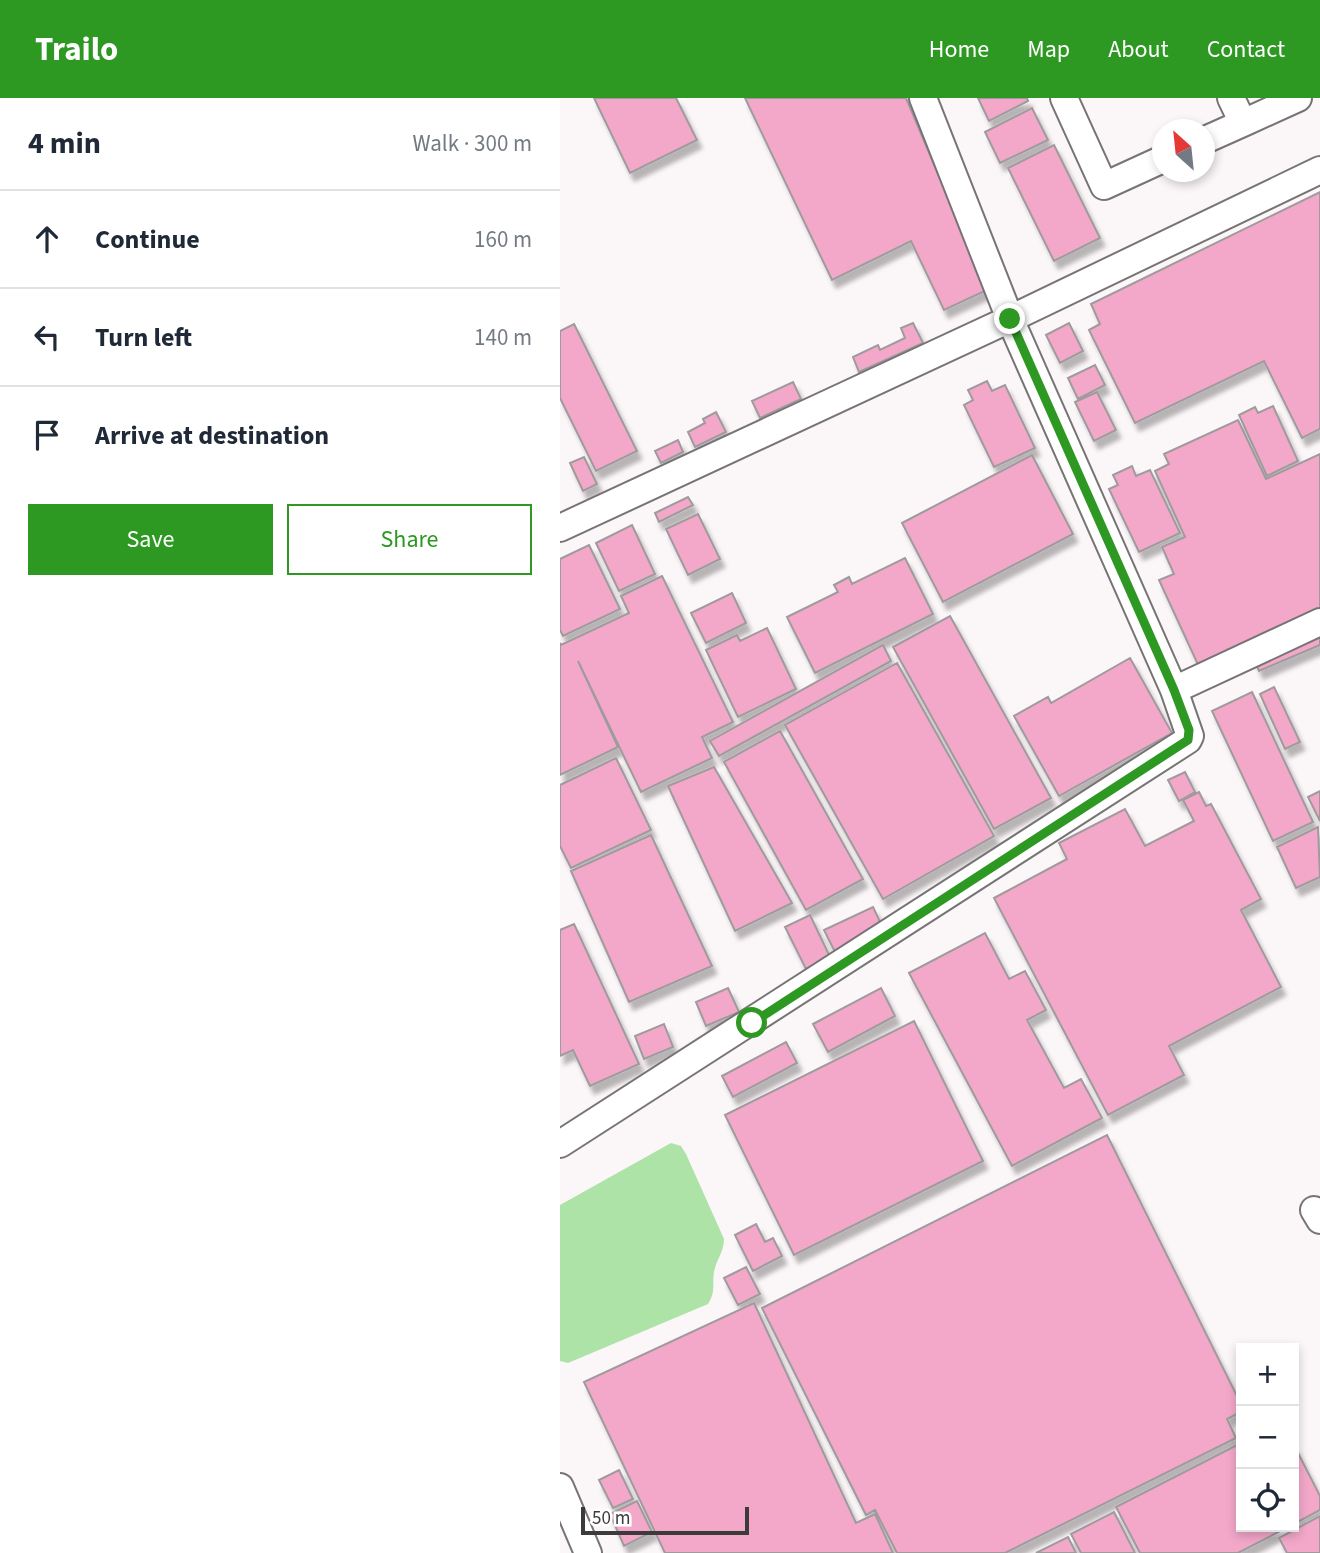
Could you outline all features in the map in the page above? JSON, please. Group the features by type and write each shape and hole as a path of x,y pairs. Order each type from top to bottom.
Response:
{"street":[{"path":"560,1144 1188,740 1189,730 1174,690 1010,319 923,98"},
{"path":"1064,98 1104,186 1152,164"},
{"path":"1231,98 1243,123"},
{"path":"1215,136 1298,98"},
{"path":"560,528 1010,319 1320,170"},
{"path":"1174,690 1320,622"},
{"path":"560,1487 588,1553"}],"shaded area":[{"path":"671,1143 681,1146 686,1154 724,1239 708,1304 568,1363 560,1361 560,1205"}],"building":[{"path":"594,98 676,98 697,140 630,173"},
{"path":"745,98 906,98 987,290 944,310 911,241 832,280"},
{"path":"978,98 1027,98 1028,101 989,121"},
{"path":"1032,108 1048,140 1000,163 985,132"},
{"path":"1054,145 1100,238 1054,261 1008,168"},
{"path":"1320,192 1320,429 1302,438 1264,361 1135,423 1089,330 1100,324 1091,304"},
{"path":"913,323 923,343 859,372 853,357 878,345 880,350 905,338 901,328"},
{"path":"1069,323 1083,351 1060,363 1046,335"},
{"path":"574,324 637,451 596,471 560,398 560,331"},
{"path":"1095,365 1105,385 1078,399 1068,378"},
{"path":"987,381 992,391 1005,385 1035,448 994,467 964,405 973,400 968,390"},
{"path":"793,382 801,399 760,418 752,401"},
{"path":"1097,392 1116,430 1094,441 1075,402"},
{"path":"1273,406 1298,461 1267,476 1239,415 1255,407 1258,413"},
{"path":"716,412 726,432 695,447 688,432 705,423 703,419"},
{"path":"1238,420 1266,479 1320,454 1320,614 1200,669 1159,580 1174,574 1162,547 1185,537 1155,471 1169,464 1164,454"},
{"path":"678,440 683,452 661,463 655,451"},
{"path":"1032,455 1073,534 943,602 902,523"},
{"path":"584,457 597,484 583,491 570,463"},
{"path":"1132,466 1136,476 1150,470 1180,533 1139,552 1109,489 1118,485 1113,475"},
{"path":"688,497 693,505 659,522 655,513"},
{"path":"698,514 720,559 688,575 666,529"},
{"path":"632,525 655,574 619,591 596,543"},
{"path":"589,545 620,609 563,636 560,630 560,559"},
{"path":"905,558 933,614 815,673 787,617 838,592 834,585 849,577 852,584"},
{"path":"662,576 733,722 702,737 712,758 641,792 578,661 618,747 560,775 560,643 561,645 629,613 621,596"},
{"path":"732,593 746,623 706,643 691,613"},
{"path":"950,616 1051,798 994,829 893,647"},
{"path":"1320,626 1320,645 1259,671 1252,655"},
{"path":"767,628 796,689 738,717 706,650 737,635 740,641"},
{"path":"883,645 891,661 719,756 710,741"},
{"path":"1130,658 1172,733 1059,796 1014,716 1048,697 1051,703"},
{"path":"897,663 994,836 883,899 785,725"},
{"path":"1274,687 1300,742 1285,749 1260,694"},
{"path":"1252,692 1313,822 1273,841 1212,711"},
{"path":"780,731 863,879 806,910 724,762"},
{"path":"616,758 651,830 571,868 560,846 560,785"},
{"path":"714,767 792,903 735,931 668,786"},
{"path":"1185,772 1195,792 1179,801 1168,780"},
{"path":"1320,791 1320,821 1308,797"},
{"path":"1199,792 1206,806 1211,804 1261,899 1241,910 1281,987 1169,1046 1184,1075 1108,1115 994,898 1067,859 1059,843 1125,809 1145,846 1194,821 1183,800"},
{"path":"1318,827 1320,877 1296,888 1277,847"},
{"path":"651,835 712,966 629,1002 571,871"},
{"path":"873,907 884,930 836,954 824,930"},
{"path":"810,915 830,957 806,969 785,927"},
{"path":"574,924 639,1064 590,1086 573,1050 560,1056 560,930"},
{"path":"985,933 1009,979 1025,971 1046,1010 1027,1020 1064,1088 1081,1079 1102,1118 1012,1166 909,973"},
{"path":"728,988 739,1012 706,1026 696,1002"},
{"path":"881,988 895,1016 828,1052 813,1024"},
{"path":"914,1021 983,1161 794,1255 725,1115"},
{"path":"664,1024 673,1047 644,1059 635,1036"},
{"path":"786,1042 797,1063 733,1097 722,1076"},
{"path":"1107,1135 1236,1394 1236,1414 1227,1419 1236,1438 1005,1553 897,1553 875,1510 866,1515 762,1308"},
{"path":"756,1224 765,1242 773,1238 782,1256 753,1271 735,1235"},
{"path":"746,1267 760,1294 738,1305 724,1278"},
{"path":"754,1303 856,1523 875,1514 893,1553 665,1553 584,1382"},
{"path":"1236,1446 1236,1532 1278,1532 1238,1553 1140,1553 1116,1507"},
{"path":"1299,1455 1320,1496 1320,1510 1299,1521"},
{"path":"619,1470 633,1499 613,1508 599,1480"},
{"path":"637,1501 652,1532 624,1546 610,1514"},
{"path":"1114,1512 1135,1553 1081,1553 1071,1534"},
{"path":"1320,1516 1320,1553 1287,1553 1279,1538 1290,1532 1299,1532 1299,1527"},
{"path":"1068,1537 1076,1553 1036,1553"}],"route":[{"path":"752,1023 1188,740 1190,736 1174,690 1010,319"}]}
